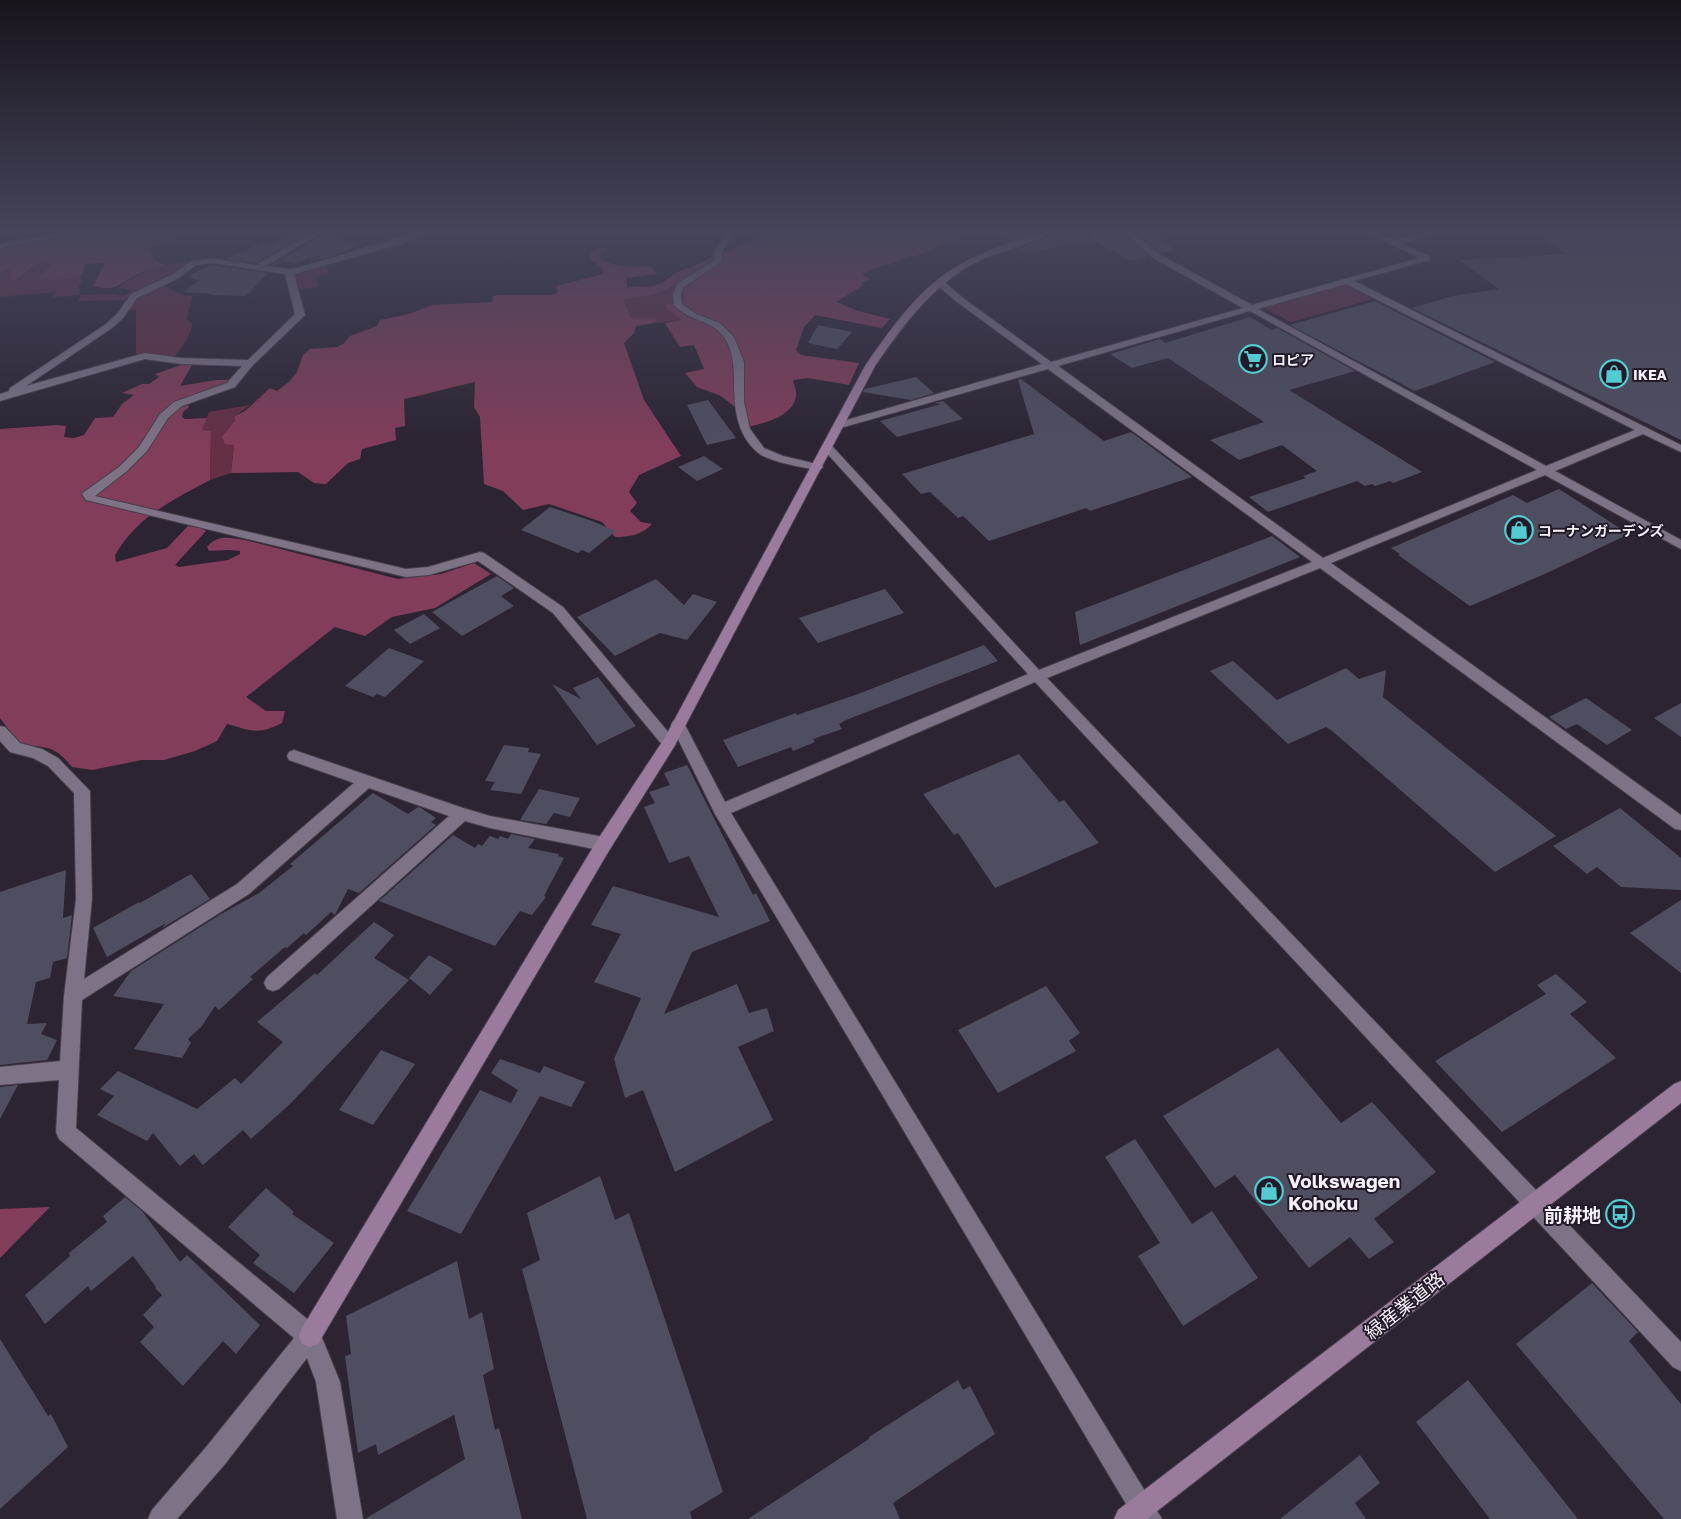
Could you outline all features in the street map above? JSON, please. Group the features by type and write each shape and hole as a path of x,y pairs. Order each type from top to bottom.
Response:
{"street":[{"path":"0,392 14,392 109,326 120,316 129,303"},
{"path":"297,303 300,315 250,363 231,386 178,404 164,416 143,449 123,468 88,494 90,498 406,573 429,571 480,556 558,610 669,743"},
{"path":"678,303 693,316 717,325 729,337 739,362 739,402 745,430 760,450 779,458 817,467"},
{"path":"161,1519 216,1455 310,1336 604,844 669,743 828,448 870,366 888,340 922,303"},
{"path":"964,303 1681,824"},
{"path":"1241,303 1681,545"},
{"path":"840,425 1267,303"},
{"path":"1391,303 1681,449"},
{"path":"0,398 14,392 144,356 181,361 250,363"},
{"path":"721,810 1037,676 1321,563 1644,430"},
{"path":"828,448 1037,676 1681,1359"},
{"path":"678,725 721,810 1139,1515"},
{"path":"0,731 15,748 37,753 52,762 82,791 84,899 73,996 66,1132 310,1336 328,1382 350,1519"},
{"path":"294,756 462,814 604,844"},
{"path":"73,996 244,888 366,781"},
{"path":"272,983 462,814"},
{"path":"0,1076 69,1070"},
{"name":"緑産業道路","path":"1139,1515 1681,1091"}],"shaded area":[{"path":"131,303 191,303 187,319 192,328 174,357 136,357 136,309 127,311"},
{"path":"474,303 625,303 631,318 656,318 655,323 636,326 634,333 624,343 644,400 681,456 639,475 629,492 637,503 630,511 641,522 652,524 648,528 630,536 615,537 602,522 549,504 523,510 503,491 484,484 480,417 474,407 475,382 404,399 405,426 395,428 396,440 362,449 360,459 348,463 326,484 314,483 298,472 231,473 234,445 225,444 222,436 235,421 235,416 245,411 270,388 277,391 290,381 297,372 303,355 310,349 337,347 343,344 350,336 377,326 380,320 409,314 432,305"},
{"path":"625,303 680,303 667,305 668,309 683,320 655,323 655,318 631,318"},
{"path":"679,303 838,303 858,311 890,319 882,328 815,315 804,327 796,350 801,355 859,363 849,385 808,378 793,380 796,396 794,404 789,410 766,422 741,428 735,407 721,396 697,387 685,373 704,369 694,345 680,347 665,323 682,320 667,309 666,305"},
{"path":"1273,303 1359,303 1291,322 1264,308 1266,305"},
{"path":"181,365 192,365 180,386 216,380 233,380 229,385 185,401 189,407 183,412 182,417 185,419 207,418 202,430 211,431 210,480 169,503 145,520 124,541 115,555 116,562 167,548 188,526 201,528 206,531 175,565 179,567 228,560 240,554 240,551 209,551 207,547 215,540 229,538 245,540 398,579 441,574 474,563 491,574 435,608 392,617 365,636 335,627 246,697 266,711 285,711 282,723 274,727 255,731 227,724 217,741 195,751 164,760 142,760 92,770 72,767 60,755 49,748 20,745 0,718 0,429 57,425 66,426 64,437 74,438 84,435 95,418 113,417 122,404 134,395 122,393 142,384 149,384 159,377 155,374"},
{"path":"250,405 235,416 235,421 222,436 234,445 231,473 210,480 211,431 202,430 209,412"},
{"path":"50,1207 0,1258 0,1209"}],"building":[{"path":"1368,303 1379,303 1495,362 1415,391 1290,325"},
{"name":"IKEA","path":"1429,303 1681,303 1681,440 1412,308"},
{"path":"1250,317 1272,330 1277,328 1355,371 1289,390 1422,472 1393,483 1390,481 1375,486 1372,484 1365,486 1357,481 1268,512 1249,497 1306,478 1303,476 1317,471 1282,445 1239,460 1210,440 1264,422 1168,358 1132,368 1110,354 1160,339 1165,343"},
{"path":"818,325 852,332 837,349 808,343"},
{"path":"916,377 934,393 911,400 863,392 865,389"},
{"path":"1021,379 1104,441 1131,432 1192,477 1090,511 1086,508 989,541 963,516 958,518 930,492 921,494 902,474 1034,434 1018,380"},
{"path":"708,400 736,438 707,445 687,405"},
{"path":"943,401 963,419 897,437 880,421 941,404 934,403"},
{"path":"704,456 723,469 697,481 678,467"},
{"path":"1559,489 1629,534 1547,573 1470,606 1391,548 1513,495 1527,503"},
{"path":"550,507 616,531 589,553 582,550 578,553 521,530"},
{"path":"1272,536 1300,557 1080,645 1075,612"},
{"path":"497,576 514,588 501,596 514,606 462,636 432,612"},
{"path":"656,579 684,605 693,594 717,602 687,640 660,633 615,656 577,617"},
{"path":"885,589 904,613 818,643 799,618"},
{"path":"424,614 440,628 410,644 394,630"},
{"path":"984,645 998,661 846,720 839,724 842,729 813,739 815,742 793,751 791,747 738,767 723,740 796,713 797,715 858,694"},
{"path":"389,648 424,661 385,697 377,694 373,697 345,686"},
{"path":"1233,661 1277,700 1346,668 1359,679 1386,670 1383,697 1556,836 1495,872 1331,730 1326,727 1288,744 1210,671"},
{"path":"598,677 636,726 597,745 552,684 581,699 573,688"},
{"path":"1586,698 1632,730 1607,745 1577,724 1566,729 1549,717"},
{"path":"1681,703 1681,737 1654,718"},
{"path":"504,745 529,748 528,752 541,754 521,794 490,790 495,782 485,781"},
{"path":"1019,754 1059,802 1064,800 1099,843 995,888 958,833 954,835 923,794"},
{"path":"687,765 753,895 756,893 770,921 692,952 664,1014 737,984 749,1013 767,1008 774,1031 738,1047 773,1120 675,1172 643,1090 625,1098 614,1059 641,998 594,982 621,934 591,925 613,886 719,917 689,856 669,863 644,807 655,803 649,792 670,785 664,773"},
{"path":"539,789 580,798 570,817 554,813 546,824 520,820"},
{"path":"373,793 408,814 418,807 421,808 436,818 431,822 436,825 359,893 348,889 335,915 331,912 306,935 304,933 287,948 285,947 250,977 253,979 219,1010 215,1006 202,1026 188,1039 191,1043 182,1058 134,1049 164,1004 113,996 131,971 221,914 259,893 293,866 290,864"},
{"path":"1620,808 1681,858 1681,890 1621,887 1597,867 1587,874 1553,846"},
{"path":"511,834 535,839 528,848 559,854 558,856 564,858 544,896 546,897 532,915 520,911 495,946 379,901 453,835 475,848 478,844 482,846 490,836 498,839 500,836 508,839"},
{"path":"66,870 63,918 72,915 67,958 53,962 50,978 36,982 27,1024 47,1023 41,1034 57,1040 47,1060 0,1065 0,892"},
{"path":"191,874 210,899 162,928 166,923 107,957 93,928"},
{"path":"1681,900 1681,973 1630,933"},
{"path":"374,922 394,935 374,958 409,980 290,1104 251,1139 243,1130 203,1165 194,1154 180,1166 153,1133 147,1141 97,1115 114,1096 100,1089 118,1071 197,1109 235,1078 241,1084 283,1042 257,1022 315,973 317,975"},
{"path":"429,955 453,969 430,995 409,978"},
{"path":"1556,974 1587,1002 1570,1014 1616,1058 1502,1132 1435,1061 1546,994 1537,985"},
{"path":"1046,986 1080,1033 1069,1041 1076,1051 998,1093 958,1030"},
{"path":"1278,1048 1341,1123 1372,1102 1436,1172 1374,1219 1394,1242 1369,1259 1350,1237 1309,1268 1235,1175 1215,1188 1163,1116"},
{"path":"381,1050 415,1064 373,1125 339,1110"},
{"path":"500,1059 540,1073 544,1066 585,1082 571,1107 540,1096 461,1234 407,1211 480,1090 511,1103 518,1090 491,1073"},
{"path":"18,1085 0,1119 0,1087"},
{"path":"1135,1139 1192,1224 1212,1211 1258,1278 1183,1326 1138,1256 1160,1243 1105,1157"},
{"path":"600,1176 615,1220 629,1213 723,1492 690,1512 692,1519 587,1519 522,1269 540,1260 527,1213"},
{"path":"266,1188 294,1212 292,1214 334,1243 294,1293 253,1263 260,1255 228,1227"},
{"path":"125,1197 142,1211 180,1262 187,1255 260,1325 236,1354 223,1341 183,1386 140,1342 154,1327 143,1315 162,1295 133,1256 91,1291 88,1286 45,1324 25,1295 70,1256 69,1253 107,1222 103,1216"},
{"path":"457,1261 469,1319 482,1312 494,1369 483,1375 495,1430 499,1428 522,1519 365,1519 465,1459 454,1415 378,1455 376,1444 358,1453 345,1356 351,1354 346,1316"},
{"path":"1592,1283 1638,1332 1629,1341 1681,1404 1681,1519 1664,1519 1516,1344"},
{"path":"0,1339 48,1416 51,1414 68,1447 0,1509"},
{"path":"958,1380 963,1390 970,1386 995,1434 893,1503 900,1519 748,1519 869,1439 869,1437"},
{"path":"1468,1380 1578,1519 1490,1519 1416,1422"},
{"path":"1360,1455 1380,1483 1355,1503 1366,1519 1280,1519"}],"place":[{"name":"ロピア","path":"1253,359"},
{"name":"IKEA","path":"1614,374"},
{"name":"コーナンガーデンズ","path":"1519,530"},
{"name":"Volkswagen Kohoku","path":"1269,1191"},
{"name":"前耕地","path":"1620,1214"}]}
